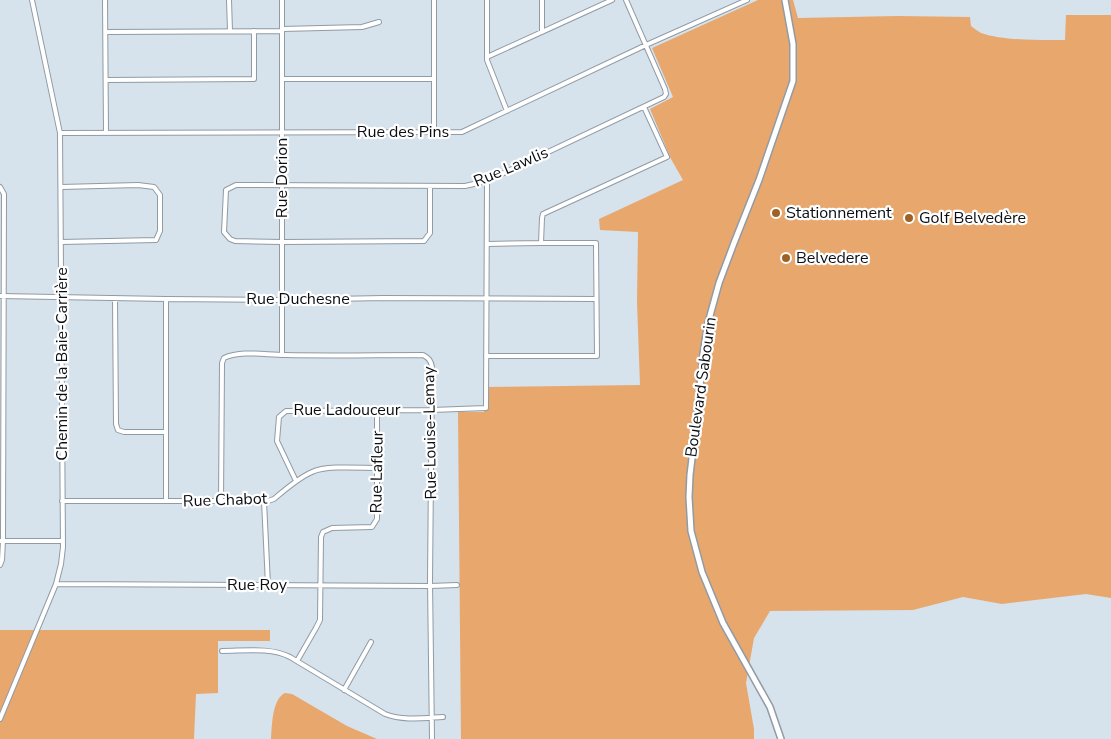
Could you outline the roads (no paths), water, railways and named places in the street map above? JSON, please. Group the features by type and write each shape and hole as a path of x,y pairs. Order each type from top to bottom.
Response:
{"street":[{"name":"Chemin de la Baie-Carrière","path":"0,719 56,584 61,564 63,540 60,133 32,0"},
{"path":"106,0 106,133"},
{"path":"229,0 230,31"},
{"name":"Rue Dorion","path":"282,0 282,355"},
{"path":"434,0 434,132"},
{"path":"487,0 487,60 508,110"},
{"path":"542,0 542,32"},
{"path":"487,57 612,0"},
{"path":"626,0 646,45"},
{"name":"Rue des Pins","path":"60,133 462,132 646,45 748,0"},
{"name":"Boulevard Sabourin","path":"781,739 770,707 723,623 702,572 692,531 689,497 703,354 708,324 719,283 794,82 793,44 785,0"},
{"path":"106,32 282,30 362,27 379,22"},
{"path":"106,80 254,80 254,31"},
{"name":"Rue Lawlis","path":"282,242 235,241 230,239 224,232 226,190 236,185 465,186 487,181 664,97 666,94 646,45"},
{"path":"282,79 434,79"},
{"path":"542,243 543,214 667,157 644,107"},
{"path":"486,244 596,243 597,356 486,356 486,244 487,181"},
{"path":"61,188 138,185 154,188 160,194 160,232 156,240 61,242"},
{"path":"282,242 424,241 430,233 430,186"},
{"path":"0,187 4,194 2,560 0,565"},
{"name":"Rue Duchesne","path":"2,296 282,300 383,298 596,299"},
{"path":"115,298 116,424 118,430 124,432 166,432"},
{"path":"166,299 166,501"},
{"name":"Rue Louise-Lemay","path":"221,501 222,363 224,358 232,354 423,355 428,357 432,367 430,586 432,739"},
{"name":"Rue Ladouceur","path":"296,482 277,441 279,417 286,410 486,408 486,356"},
{"name":"Rue Lafleur","path":"297,661 319,623 321,537 323,532 332,528 372,527 377,519 377,410"},
{"name":"Rue Chabot","path":"62,501 264,501 274,499 296,482 312,472 322,469 378,468"},
{"path":"264,501 268,585"},
{"path":"2,541 63,540"},
{"name":"Rue Roy","path":"56,584 457,585"},
{"path":"344,690 371,642"},
{"path":"222,651 276,652 297,661 380,712 406,718 443,717"}],"place":[{"name":"Stationnement","path":"776,213"},
{"name":"Golf Belvedère","path":"909,218"},
{"name":"Belvedere","path":"786,258"}]}
